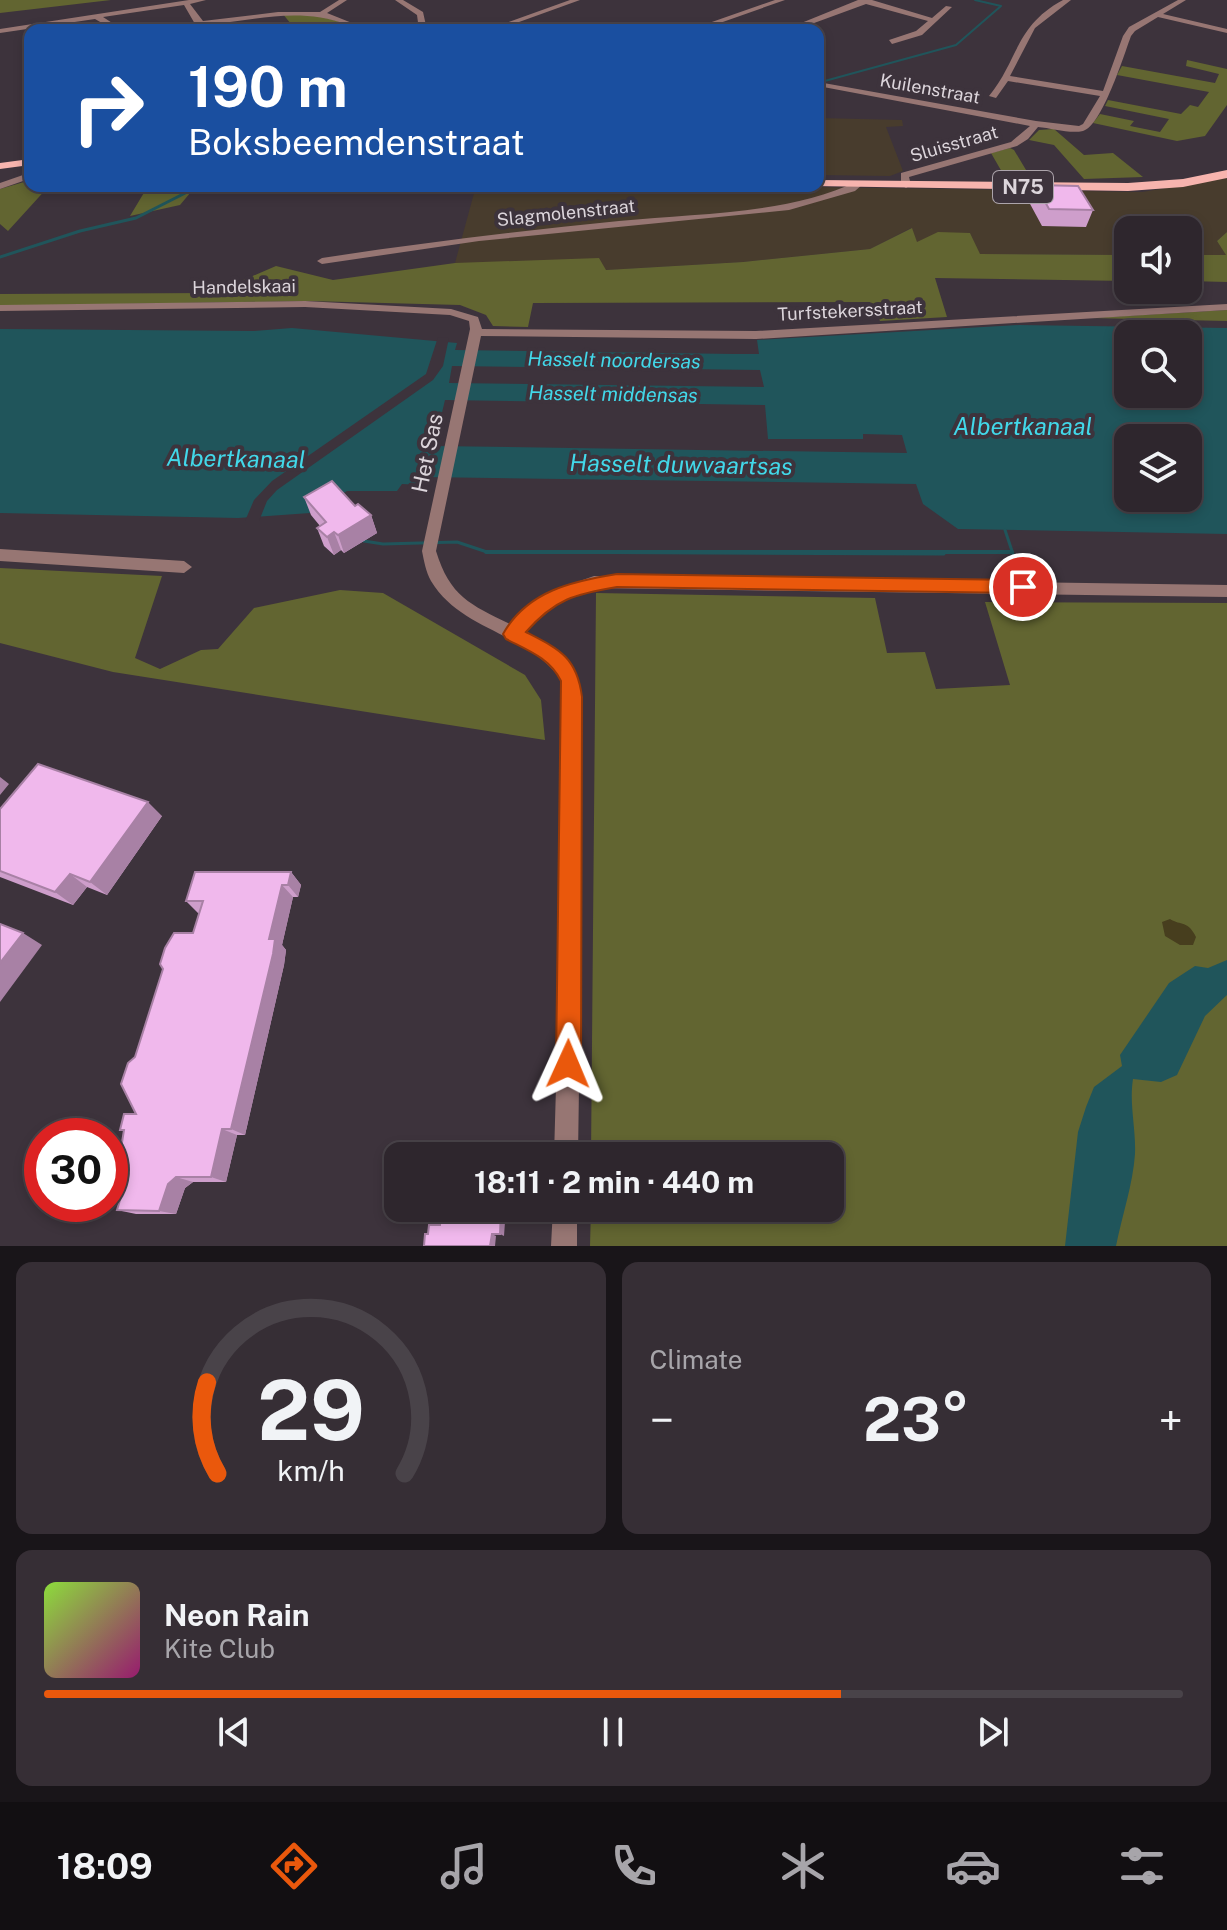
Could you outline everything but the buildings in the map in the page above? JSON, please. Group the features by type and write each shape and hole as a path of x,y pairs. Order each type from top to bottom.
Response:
{"main road":[{"path":"0,168 22,171"},
{"name":"N75","path":"824,184 1128,187 1183,183 1227,174"}],"street":[{"path":"45,24 203,0"},
{"path":"323,12 344,0"},
{"path":"398,0 420,14 422,24"},
{"path":"507,24 577,0"},
{"path":"711,24 782,0"},
{"path":"803,24 865,0 933,20"},
{"path":"993,96 1033,24 1050,9 1068,0"},
{"path":"1036,124 1080,129 1086,126 1105,94 1132,29 1183,0"},
{"path":"186,3 198,22 203,23 280,12 323,12 348,21"},
{"path":"892,42 919,33 948,7"},
{"path":"1158,15 1227,31"},
{"path":"96,16 109,24"},
{"path":"0,31 24,27"},
{"path":"19,28 24,32"},
{"path":"1005,78 1105,94"},
{"name":"Kuilenstraat","path":"824,85 1036,124"},
{"name":"Sluisstraat","path":"906,185 904,175 1014,144 1036,124"},
{"path":"0,184 22,171"},
{"name":"Slagmolenstraat","path":"322,261 479,238 789,207 852,189 858,184"},
{"name":"Handelskaai","path":"0,308 269,304 352,306 451,312 474,319 474,336"},
{"name":"Turfstekersstraat","path":"474,336 756,335 1227,307"},
{"name":"Het Sas","path":"474,336 429,551 437,582 449,597 513,634"},
{"path":"0,555 184,567"},
{"path":"566,1142 573,697 571,681 563,665 550,653 513,634 552,597 594,582 617,580 1227,591"},
{"path":"564,1246 565,1222"}],"shaded area":[{"path":"824,118 902,120 903,126 886,127 903,171 890,176 824,175"},
{"path":"1227,178 1227,232 1217,241 1227,255 1202,255 1202,216 1114,216 1114,255 979,254 970,233 917,243 911,228 870,249 743,262 606,270 455,263 474,192 824,192 824,187 1142,192"}],"green space":[{"path":"0,0 111,0 0,13"},
{"path":"307,12 347,24 291,24 282,13"},
{"path":"1187,60 1227,69 1227,105 1205,136 1177,141 1093,123 1100,114 1134,121 1130,126 1160,132 1169,119 1105,106 1108,100 1181,114 1190,105 1198,107 1209,92 1117,75 1122,66 1215,83 1219,74 1186,66"},
{"path":"1054,129 1084,155 1113,153 1143,177 1084,179 1054,145 1029,140 1039,130"},
{"path":"1010,148 1032,180 1006,179 991,153"},
{"path":"24,182 24,192 44,192 8,231 0,224 0,189"},
{"path":"144,192 191,192 180,205 130,216"},
{"path":"912,228 917,242 938,232 970,233 980,254 1114,255 1114,281 935,278 947,317 880,321 870,302 533,303 528,327 493,326 486,315 460,305 309,301 0,306 0,294 213,293 276,266 333,280 455,263 599,258 606,270 743,262 870,249"},
{"path":"1227,232 1227,282 1202,281 1202,255 1226,255 1217,241"},
{"path":"1227,310 1227,321 1091,318"},
{"path":"0,568 162,576 135,658 160,669 201,650 218,649 254,608 340,590 383,593 525,675 541,700 545,740 113,672 0,643"},
{"path":"596,593 875,598 887,653 925,652 936,689 1010,685 985,602 1227,603 1227,1246 590,1246 591,1222 844,1222 844,1142 591,1142"}],"sand":[{"path":"1170,919 1190,928 1196,937 1193,945 1180,945 1165,936 1162,922"}],"water":[{"name":"Albertkanaal","path":"1019,325 1114,326 1114,408 1202,408 1202,328 1227,328 1227,534 958,529 923,504 916,484 424,477 422,485 402,484 397,491 347,491 310,513 238,518 0,513 0,329 254,331 292,328 457,343 455,350 759,354 757,340","holes":["452,366 760,370 764,387 449,383","445,400 765,405 768,439 863,439 863,434 902,435 907,453 434,446"]},
{"path":"1227,960 1227,995 1205,1016 1177,1075 1161,1082 1133,1079 1134,1165 1116,1246 1065,1246 1078,1132 1094,1087 1122,1066 1120,1055 1169,983 1195,966 1208,968"}],"pier":[{"path":"438,337 449,338 443,366 433,380 277,490 267,501 259,521 245,521 254,500 272,481 426,374"}],"waterway":[{"path":"824,81 956,45 1001,6 975,0"},
{"path":"0,257 80,231 136,218 187,192"},
{"path":"1005,530 1013,554"},
{"path":"364,541 383,544 457,542 487,552"},
{"path":"487,552 1012,552"},
{"path":"487,552 944,554"}],"route":[{"path":"568,1064 573,697 571,681 563,665 550,653 513,634 533,612 552,597 575,587 617,580 1023,587"}],"water label":[{"name":"Hasselt noordersas","path":"614,360"},
{"name":"Hasselt middensas","path":"613,394"},
{"name":"Hasselt duwvaartsas","path":"681,465"}]}
